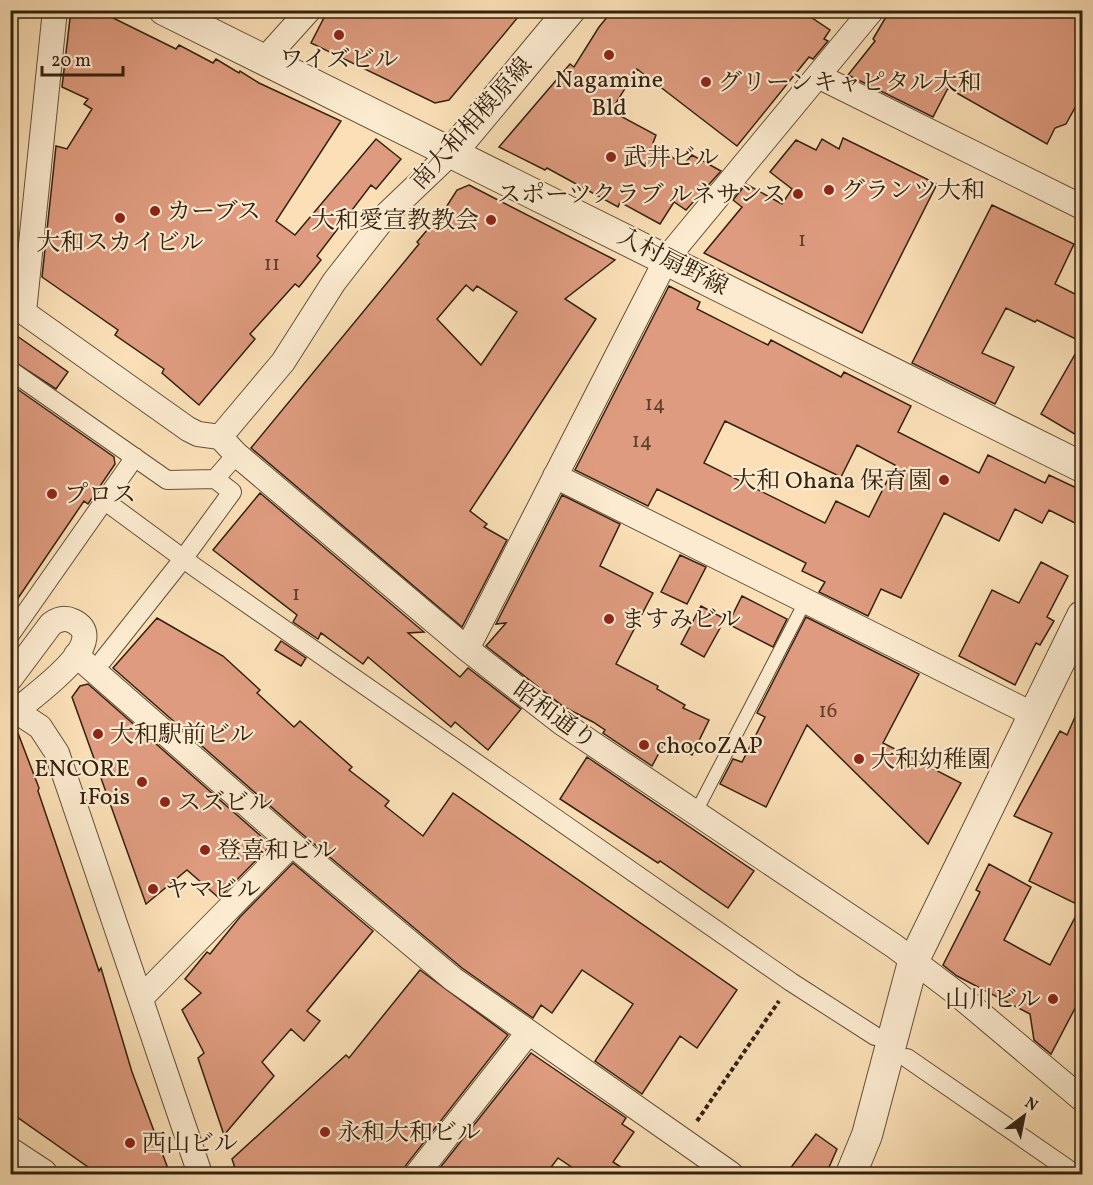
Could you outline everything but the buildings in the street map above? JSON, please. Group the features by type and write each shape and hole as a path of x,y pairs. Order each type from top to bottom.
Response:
{"street":[{"path":"56,10 17,308 188,429 198,435 220,437"},
{"name":"入村扇野線","path":"164,10 667,258 1083,467"},
{"path":"264,60 309,10"},
{"name":"南大和相模原線","path":"220,437 283,362 334,282 387,214 452,152 570,10"},
{"path":"467,649 667,258 872,10"},
{"path":"818,76 1083,207"},
{"path":"10,370 167,480 215,478 231,492 183,560 103,660"},
{"name":"昭和通り","path":"220,437 236,454 467,649 562,723 696,812 956,993 1083,1099"},
{"path":"10,634 135,457"},
{"path":"215,478 229,463"},
{"path":"555,476 1034,715"},
{"path":"105,501 183,560 771,969 875,1036"},
{"path":"851,1174 878,1096 913,962 1083,616"},
{"path":"10,679 51,624 58,619 69,619 80,625 85,636 84,643 76,655 51,684 12,711 40,728 57,753 200,1174"},
{"path":"76,655 292,844 453,979 731,1174"},
{"path":"141,998 292,844"},
{"path":"417,1174 528,1033"},
{"path":"907,1058 1075,1174"},
{"path":"10,1153 42,1174"}],"lane":[{"path":"696,812 806,600"}],"path":[{"path":"684,1142 769,1015"}],"place":[{"name":"ワイズビル","path":"339,35"},
{"name":"Nagamine Bld","path":"609,55"},
{"name":"グリーンキャピタル大和","path":"706,82"},
{"name":"武井ビル","path":"611,157"},
{"name":"グランツ大和","path":"829,190"},
{"name":"スポーツクラブ ルネサンス","path":"798,194"},
{"name":"カーブス","path":"155,211"},
{"name":"大和スカイビル","path":"120,218"},
{"name":"大和愛宣教教会","path":"491,220"},
{"name":"大和 Ohana 保育園","path":"944,480"},
{"name":"プロス","path":"52,494"},
{"name":"ますみビル","path":"609,619"},
{"name":"大和駅前ビル","path":"98,734"},
{"name":"chocoZAP","path":"644,745"},
{"name":"大和幼稚園","path":"859,759"},
{"name":"ENCORE 1Fois","path":"142,782"},
{"name":"スズビル","path":"165,802"},
{"name":"登喜和ビル","path":"205,850"},
{"name":"ヤマビル","path":"153,889"},
{"name":"山川ビル","path":"1053,999"},
{"name":"永和大和ビル","path":"325,1132"},
{"name":"西山ビル","path":"130,1143"}]}
